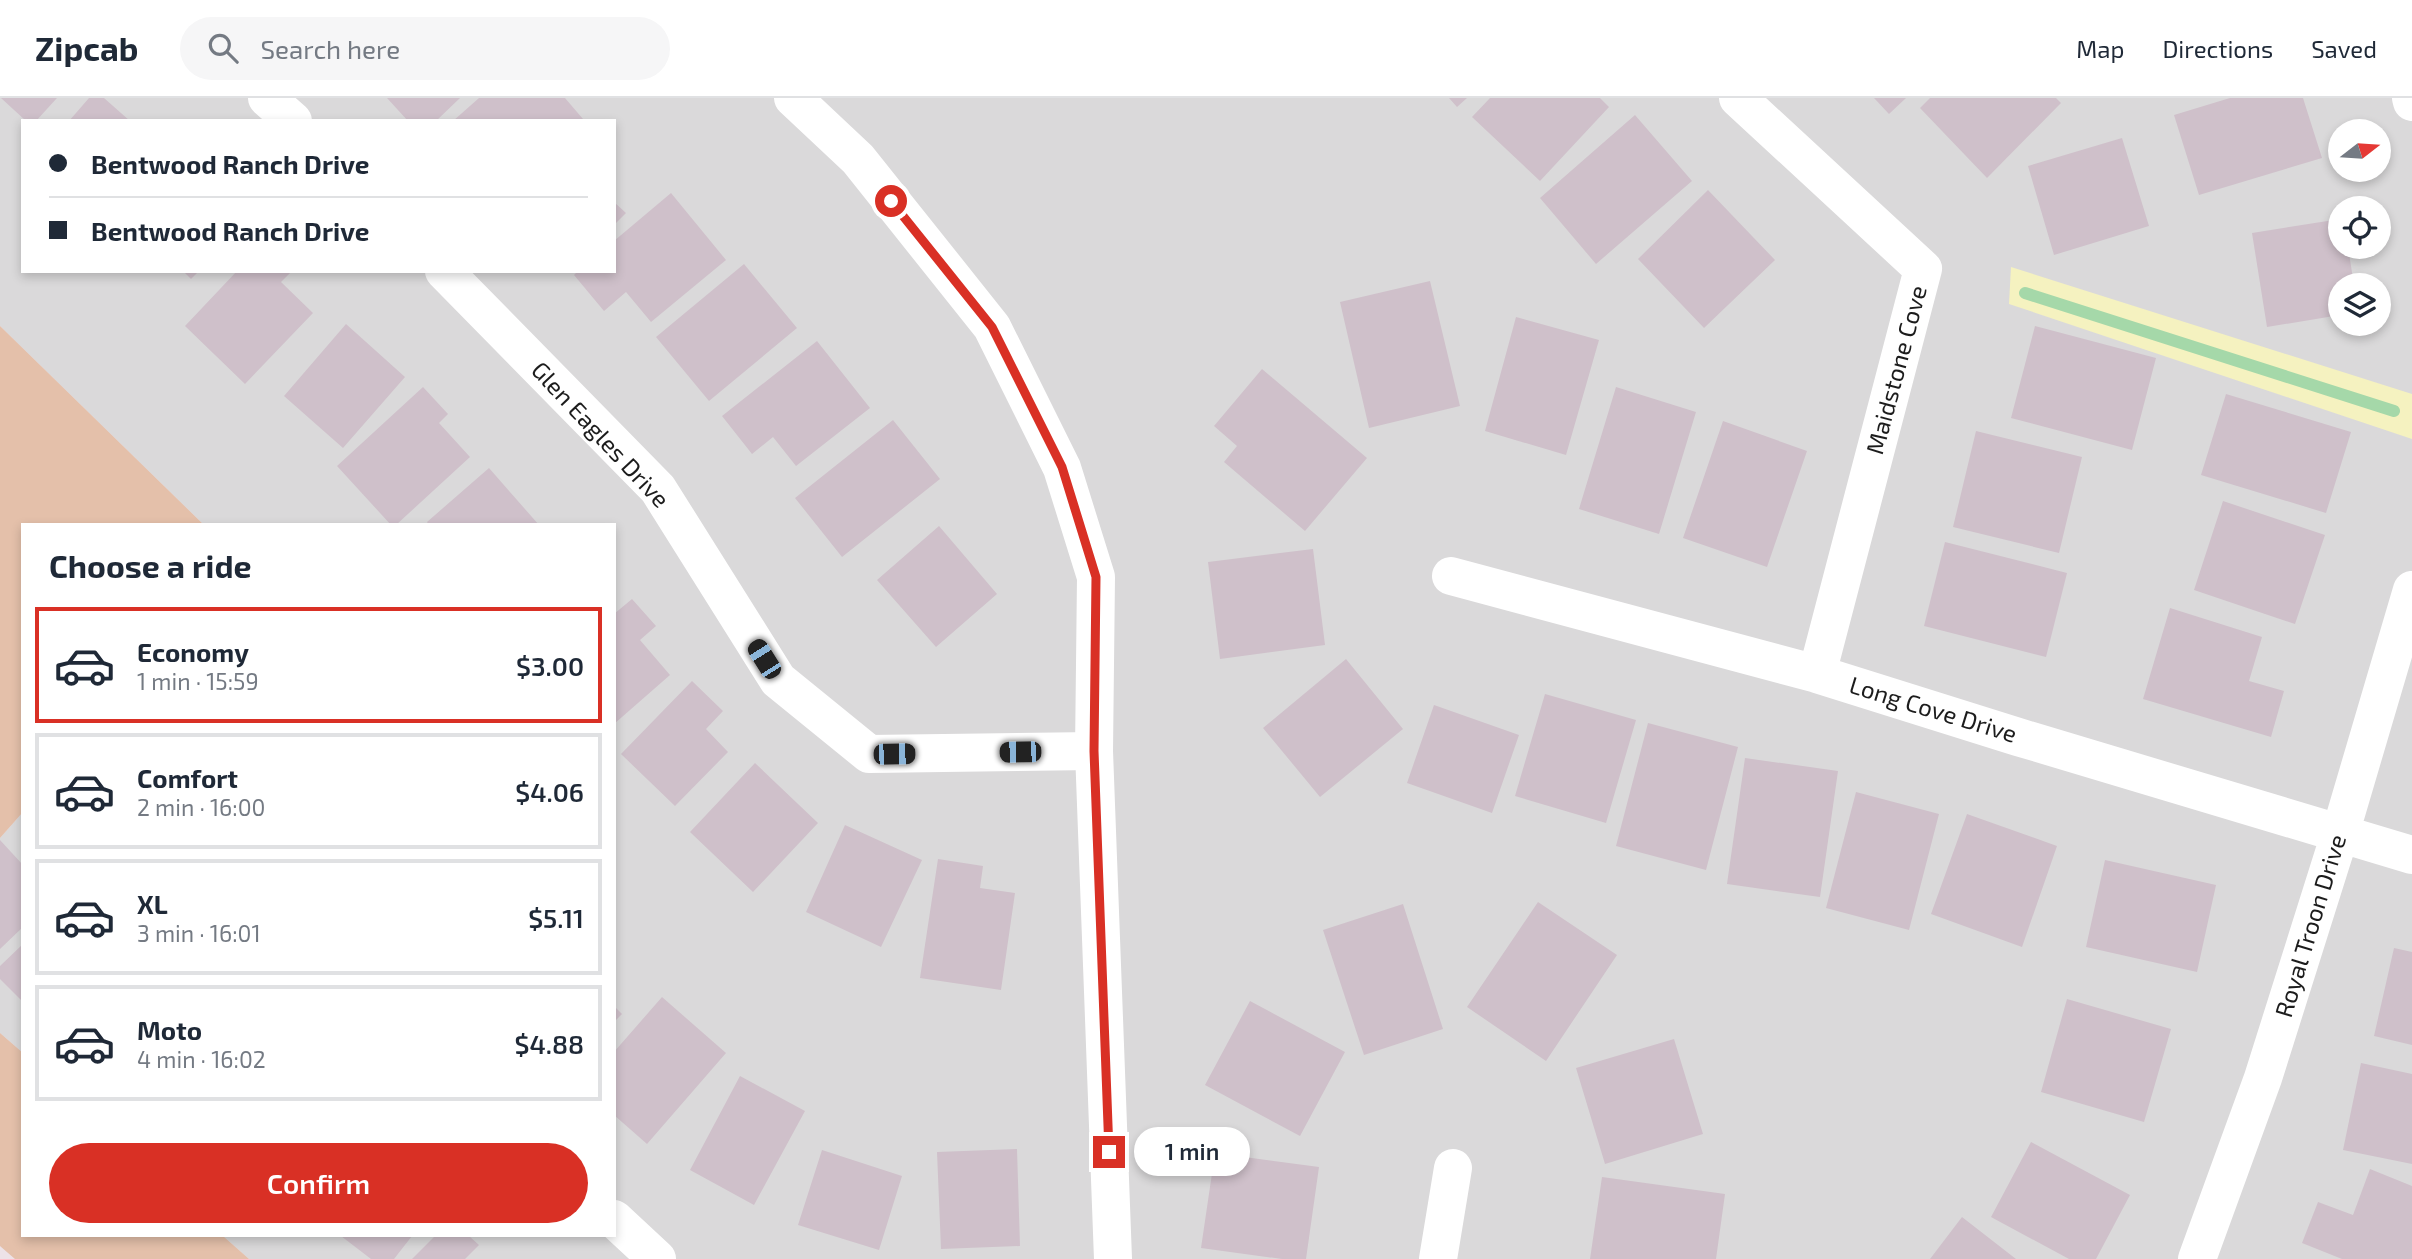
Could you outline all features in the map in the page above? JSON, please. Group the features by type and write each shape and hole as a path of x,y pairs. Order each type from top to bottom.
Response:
{"street":[{"path":"267,98 291,119"},
{"path":"793,98 858,159 992,327 1062,467 1096,577 1094,751 1113,1259"},
{"name":"Maidstone Cove","path":"1738,98 1923,269 1817,674"},
{"name":"Glen Eagles Drive","path":"446,273 658,489 778,680 869,754 1094,751"},
{"name":"Long Cove Drive","path":"1451,576 1817,674 2412,855"},
{"name":"Royal Troon Drive","path":"2197,1259 2263,1078 2340,834 2412,590"},
{"path":"1438,1259 1453,1168"},
{"path":"616,1221 657,1259"}],"shaded area":[{"path":"0,98 2412,98 2412,1259 249,1259 224,1237 616,1237 616,523 202,523 0,326"},
{"path":"2011,267 2412,394 2412,439 2009,304"},
{"path":"0,326 202,523 21,523 21,814 0,838"},
{"path":"21,814 21,1051 0,1033 0,838"},
{"path":"0,1033 21,1051 21,1237 224,1237 249,1259 15,1259 0,1246"}],"building":[{"path":"1,98 57,98 38,119 24,119"},
{"path":"89,98 104,98 128,119 71,119"},
{"path":"387,98 460,98 438,119 406,119"},
{"path":"479,98 565,98 583,119 455,119"},
{"path":"1449,98 1467,98 1457,107"},
{"path":"1490,98 1600,98 1609,107 1540,181 1472,117"},
{"path":"1874,98 1906,98 1889,114"},
{"path":"1930,98 2056,98 2061,103 1987,178 1920,108"},
{"path":"2230,98 2303,98 2322,158 2199,195 2174,115"},
{"path":"1635,115 1692,181 1596,264 1540,198"},
{"path":"2122,138 2149,226 2054,255 2028,166"},
{"path":"1708,190 1775,260 1704,328 1638,259"},
{"path":"671,193 726,260 651,322 626,292 604,311 574,275 616,273 616,239"},
{"path":"616,204 626,213 616,223"},
{"path":"2328,221 2328,259 2350,259 2352,273 2328,273 2328,317 2267,327 2252,233"},
{"path":"744,264 797,328 709,401 656,337"},
{"path":"185,273 197,273 191,279"},
{"path":"235,273 290,273 281,282 313,313 245,384 185,326"},
{"path":"1430,281 1460,406 1369,428 1340,302"},
{"path":"1516,317 1599,340 1566,455 1485,431"},
{"path":"346,324 405,377 343,448 284,396"},
{"path":"2035,326 2156,358 2132,450 2011,418"},
{"path":"817,341 870,408 796,466 773,437 752,454 722,416"},
{"path":"1262,369 1367,458 1305,531 1224,462 1237,446 1214,426"},
{"path":"423,387 448,414 439,423 470,457 398,523 389,523 337,466"},
{"path":"1616,387 1696,412 1659,534 1579,509"},
{"path":"2226,394 2351,432 2326,513 2201,475"},
{"path":"893,420 940,479 842,557 795,498"},
{"path":"1723,421 1807,451 1767,567 1683,538"},
{"path":"1976,431 2082,457 2059,553 1953,527"},
{"path":"489,468 537,523 428,523"},
{"path":"2223,501 2325,535 2295,624 2194,590"},
{"path":"939,526 997,594 936,647 877,580"},
{"path":"1945,542 2067,573 2046,657 1924,626"},
{"path":"1313,549 1325,645 1220,659 1208,562"},
{"path":"632,599 656,626 640,640 670,675 616,722 616,612"},
{"path":"2170,608 2262,637 2249,681 2284,691 2271,737 2143,699"},
{"path":"1346,659 1403,729 1320,797 1263,728"},
{"path":"692,681 723,711 706,729 728,752 675,806 621,754"},
{"path":"1545,694 1636,720 1606,823 1515,796"},
{"path":"1434,705 1519,735 1492,813 1407,783"},
{"path":"1648,723 1738,747 1706,870 1616,846"},
{"path":"1745,758 1838,771 1820,897 1727,884"},
{"path":"755,763 818,823 753,892 690,832"},
{"path":"1856,792 1939,814 1909,930 1826,908"},
{"path":"1967,814 2057,846 2022,947 1931,914"},
{"path":"845,825 922,860 881,947 806,912"},
{"path":"0,840 21,863 21,929 0,949"},
{"path":"938,859 983,866 980,888 1015,893 1001,990 920,978"},
{"path":"2105,860 2216,885 2197,972 2086,947"},
{"path":"1538,902 1617,955 1546,1061 1467,1007"},
{"path":"1403,904 1443,1029 1364,1055 1323,930"},
{"path":"21,946 21,1000 0,979 0,966"},
{"path":"2394,948 2412,952 2412,1045 2374,1036"},
{"path":"662,997 726,1053 647,1144 616,1117 616,1050"},
{"path":"2067,999 2171,1029 2144,1122 2041,1092"},
{"path":"1250,1001 1345,1052 1300,1136 1205,1085"},
{"path":"616,1008 622,1014 616,1020"},
{"path":"1674,1039 1703,1134 1605,1164 1576,1068"},
{"path":"2361,1063 2412,1074 2412,1164 2343,1150"},
{"path":"740,1076 805,1111 754,1205 690,1170"},
{"path":"2031,1142 2130,1195 2096,1259 2069,1259 1991,1217"},
{"path":"1017,1149 1020,1246 941,1249 937,1152"},
{"path":"822,1150 902,1176 879,1250 798,1225"},
{"path":"1215,1153 1319,1167 1306,1259 1282,1259 1201,1248"},
{"path":"2370,1169 2412,1186 2412,1259 2342,1259 2302,1243 2318,1202 2353,1215"},
{"path":"1602,1177 1725,1194 1716,1259 1590,1259"},
{"path":"1962,1217 2016,1259 1930,1259"},
{"path":"342,1237 411,1237 394,1259 371,1259"},
{"path":"434,1237 470,1237 479,1245 465,1259 412,1259"}],"waterway":[{"path":"2025,293 2394,411"}],"route":[{"path":"891,201 992,327 1062,467 1096,577 1094,751 1109,1152"}]}
